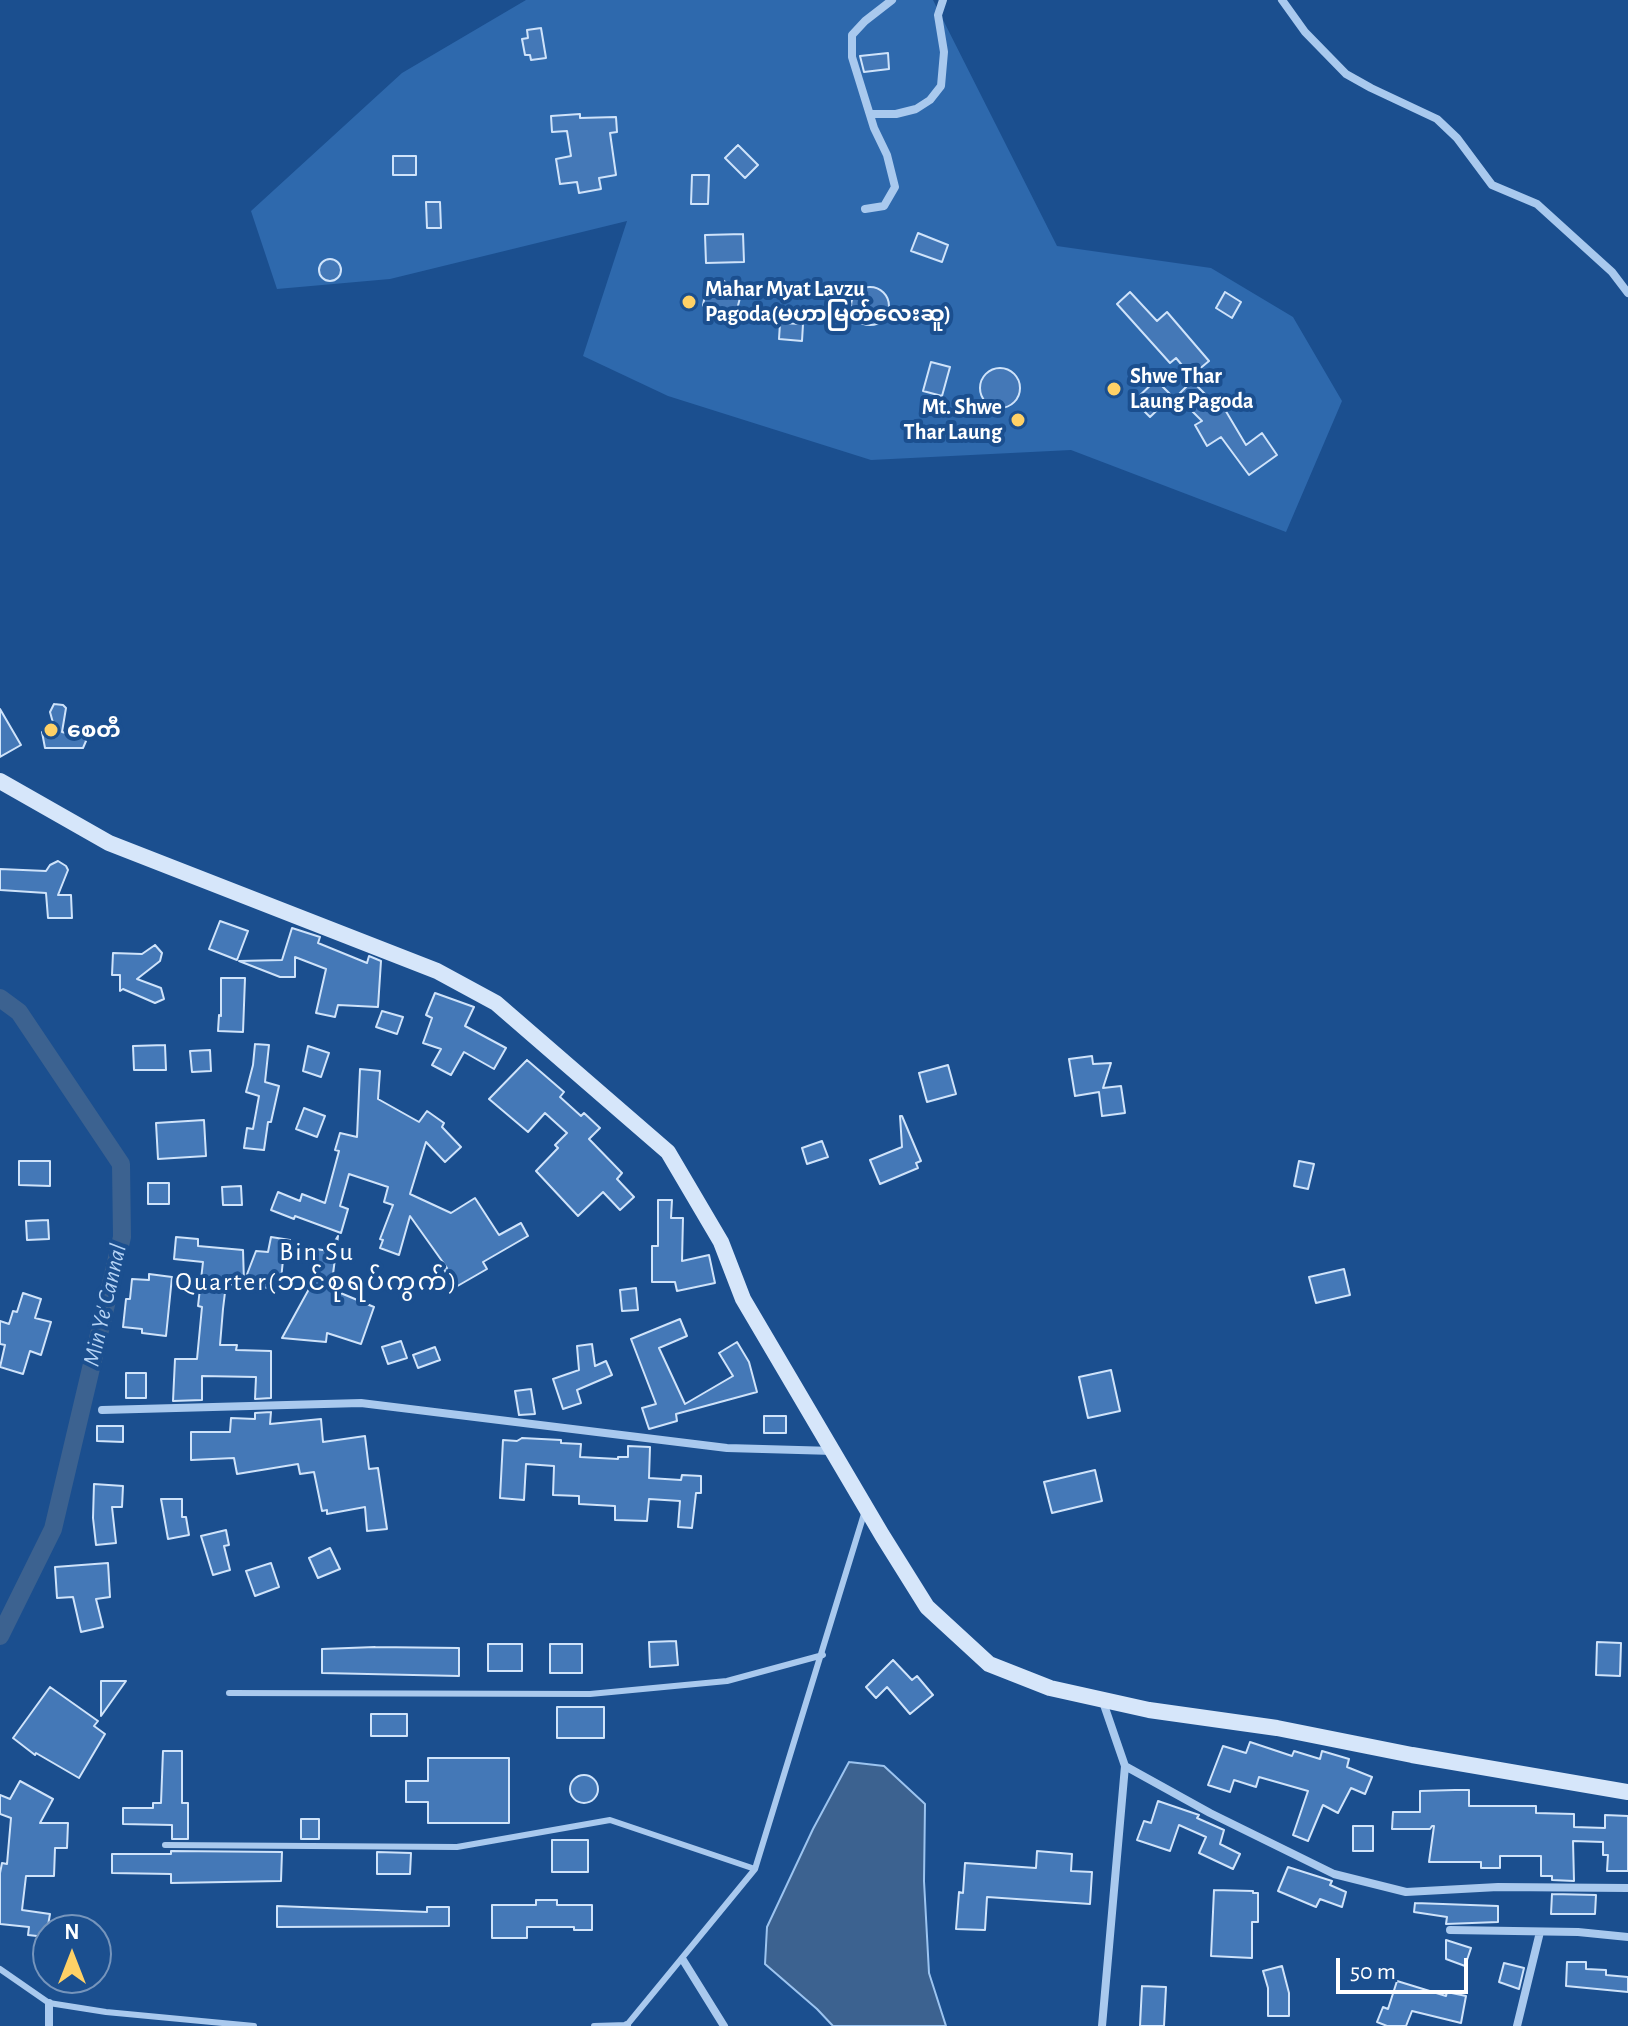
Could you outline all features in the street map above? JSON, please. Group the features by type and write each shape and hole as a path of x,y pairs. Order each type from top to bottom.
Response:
{"main road":[{"path":"0,781 109,843 437,971 496,1003 668,1152 721,1242 743,1299 927,1607 989,1664 1050,1688 1149,1710 1277,1728 1628,1792"}],"street":[{"path":"865,209 884,206 895,187 887,155 852,57 852,35 892,0"},
{"path":"870,114 896,114 916,109 930,100 941,86 944,52 938,15 943,0"},
{"path":"1282,0 1305,32 1346,74 1437,119 1457,138 1492,185 1537,204 1612,272 1628,293"},
{"path":"102,1410 361,1403 727,1448 835,1451"},
{"path":"1102,2026 1125,1766 1103,1700"},
{"path":"1125,1766 1210,1813 1334,1874 1406,1892 1498,1887 1628,1888"},
{"path":"1450,1930 1578,1932 1628,1937"},
{"path":"1517,2026 1540,1932"},
{"path":"683,1960 724,2026"},
{"path":"49,2003 49,2026"}],"lane":[{"path":"594,2026 627,2026 755,1869 866,1507"},
{"path":"229,1693 590,1694 727,1681 823,1655"},
{"path":"165,1845 457,1847 610,1820 755,1869"},
{"path":"0,1969 49,2003 106,2012 254,2026"}],"shaded area":[{"path":"526,0 933,0 1057,246 1211,268 1293,317 1342,401 1286,532 1071,450 871,460 668,396 583,356 627,221 390,279 277,289 251,211 402,73"},
{"path":"849,1762 884,1766 925,1804 924,1881 929,1973 946,2026 833,2026 765,1964 767,1927 813,1829"}],"building":[{"path":"541,28 546,58 531,60 530,55 525,55 522,39 528,38 527,30"},
{"path":"888,53 889,69 864,72 860,56"},
{"path":"580,114 580,118 616,117 617,132 610,133 616,175 599,178 601,189 579,193 577,182 560,184 556,159 571,156 567,131 552,132 551,116"},
{"path":"738,145 758,165 745,178 725,158"},
{"path":"393,156 416,156 416,175 393,175"},
{"path":"692,175 709,175 708,204 691,204"},
{"path":"426,202 440,202 441,228 427,228"},
{"path":"918,233 948,245 942,262 911,251"},
{"path":"743,234 744,262 706,263 705,235"},
{"path":"330,259 338,262 341,270 338,278 330,281 322,278 319,270 322,262"},
{"path":"720,278 735,289 740,298 736,313 722,320 708,314 703,305 706,291"},
{"path":"870,287 883,293 889,306 883,319 870,325 857,319 851,306 857,293"},
{"path":"1130,292 1157,321 1167,312 1209,361 1191,376 1176,358 1170,363 1117,304"},
{"path":"1225,292 1241,302 1232,318 1216,308"},
{"path":"780,323 803,324 802,341 779,339"},
{"path":"931,362 950,367 942,396 923,391"},
{"path":"1000,368 1014,374 1020,388 1014,402 1000,408 986,402 980,388 986,374"},
{"path":"1156,380 1172,396 1150,417 1134,401"},
{"path":"1192,381 1221,410 1224,408 1246,445 1262,433 1277,455 1249,475 1221,437 1207,446 1195,425 1202,421 1177,396"},
{"path":"54,704 66,708 62,732 85,738 83,748 45,748 42,732 55,730 50,712"},
{"path":"0,709 21,745 0,757"},
{"path":"58,861 68,870 58,895 71,895 72,918 48,918 46,893 0,890 0,869 46,871"},
{"path":"220,921 248,931 237,960 209,949"},
{"path":"292,928 320,937 318,943 367,963 369,956 381,961 378,1007 338,1005 335,1017 316,1013 326,969 295,957 295,977 280,977 239,961 282,960"},
{"path":"155,945 162,953 160,961 137,979 161,988 164,999 155,1003 123,989 120,991 120,975 112,975 113,953 142,954"},
{"path":"221,978 245,978 243,1032 218,1031"},
{"path":"435,993 474,1007 465,1026 506,1048 494,1069 464,1052 451,1075 432,1065 441,1049 423,1043 432,1018 426,1015"},
{"path":"382,1011 403,1017 397,1034 376,1027"},
{"path":"255,1044 269,1045 265,1082 279,1086 271,1122 268,1122 264,1150 244,1148 247,1128 253,1129 259,1096 246,1092"},
{"path":"165,1045 166,1070 134,1070 133,1046"},
{"path":"308,1046 329,1053 321,1077 303,1071"},
{"path":"210,1050 211,1071 192,1072 190,1051"},
{"path":"1092,1056 1093,1064 1111,1063 1103,1088 1121,1086 1125,1113 1102,1116 1099,1092 1075,1096 1069,1059"},
{"path":"527,1060 564,1092 560,1097 600,1128 589,1139 622,1173 617,1179 634,1197 620,1210 603,1192 578,1216 536,1171 558,1148 555,1145 567,1133 545,1113 528,1132 489,1099"},
{"path":"948,1065 956,1094 927,1102 919,1073"},
{"path":"360,1069 380,1071 378,1099 419,1122 427,1111 444,1123 442,1127 461,1147 445,1162 426,1142 410,1194 451,1213 475,1198 499,1235 521,1223 528,1236 483,1262 487,1269 454,1288 444,1269 447,1268 410,1216 399,1255 380,1248 383,1240 380,1239 393,1205 384,1202 388,1187 349,1174 340,1206 348,1209 341,1233 271,1210 278,1192 300,1201 302,1194 325,1203 339,1151 335,1150 340,1133 357,1137"},
{"path":"304,1108 325,1116 317,1137 296,1129"},
{"path":"900,1116 921,1161 916,1163 918,1168 880,1184 870,1160 902,1147"},
{"path":"204,1120 206,1156 158,1159 156,1123"},
{"path":"822,1141 828,1157 807,1164 802,1148"},
{"path":"19,1161 50,1161 50,1186 19,1185"},
{"path":"1299,1161 1314,1164 1308,1189 1294,1186"},
{"path":"148,1183 169,1183 169,1204 148,1204"},
{"path":"241,1186 242,1205 223,1205 222,1187"},
{"path":"658,1200 672,1200 671,1218 683,1218 682,1261 709,1255 715,1283 677,1291 675,1282 652,1282 652,1246 658,1246"},
{"path":"48,1220 49,1239 27,1240 26,1221"},
{"path":"338,1236 331,1289 374,1307 361,1344 327,1333 326,1342 282,1338 320,1269 313,1269 316,1249 329,1251"},
{"path":"176,1237 198,1239 198,1246 243,1250 244,1282 256,1251 268,1252 271,1237 290,1240 286,1260 283,1260 280,1289 226,1284 220,1345 237,1345 236,1350 271,1351 271,1398 255,1399 256,1377 202,1376 202,1400 173,1401 175,1359 197,1359 203,1262 174,1259"},
{"path":"1344,1269 1350,1295 1316,1303 1309,1277"},
{"path":"149,1274 172,1277 166,1336 123,1327 132,1279 149,1280"},
{"path":"636,1288 638,1310 622,1311 620,1290"},
{"path":"23,1293 41,1299 35,1318 51,1322 41,1355 30,1351 23,1374 0,1367 5,1345 0,1344 0,1321 9,1324"},
{"path":"680,1319 687,1336 659,1348 685,1404 733,1376 719,1353 737,1342 749,1362 757,1392 676,1414 677,1421 649,1429 642,1408 656,1404 631,1339"},
{"path":"401,1341 407,1358 388,1364 382,1347"},
{"path":"592,1344 595,1366 606,1361 612,1375 577,1390 581,1403 563,1409 553,1379 579,1370 577,1346"},
{"path":"435,1347 440,1360 418,1368 413,1355"},
{"path":"1111,1370 1120,1411 1088,1418 1079,1377"},
{"path":"126,1373 146,1373 146,1398 126,1398"},
{"path":"531,1389 535,1414 519,1415 515,1391"},
{"path":"271,1412 270,1424 321,1419 323,1442 365,1436 369,1469 378,1468 387,1529 367,1531 365,1507 327,1514 327,1510 322,1511 314,1472 300,1474 298,1464 237,1474 234,1458 191,1460 191,1432 230,1432 231,1418 255,1419 255,1413"},
{"path":"764,1416 786,1416 786,1433 764,1433"},
{"path":"97,1426 123,1426 123,1442 97,1441"},
{"path":"522,1438 581,1444 580,1457 618,1459 628,1457 628,1446 650,1447 649,1478 681,1480 682,1475 701,1476 701,1493 696,1493 692,1528 678,1527 680,1501 649,1499 647,1521 615,1520 615,1506 579,1504 579,1496 553,1495 554,1466 526,1464 524,1500 500,1498 503,1440 517,1441"},
{"path":"1095,1470 1102,1501 1052,1513 1044,1482"},
{"path":"94,1484 123,1486 122,1507 112,1507 116,1543 96,1545"},
{"path":"161,1499 182,1499 182,1517 186,1517 189,1535 168,1539"},
{"path":"226,1530 229,1545 224,1546 230,1570 213,1575 201,1536"},
{"path":"330,1548 340,1569 318,1578 309,1558"},
{"path":"108,1563 110,1597 96,1599 103,1627 81,1632 73,1597 57,1598 55,1567"},
{"path":"271,1563 279,1587 255,1596 246,1571"},
{"path":"676,1641 678,1665 650,1667 649,1642"},
{"path":"1597,1642 1621,1643 1620,1676 1596,1675"},
{"path":"488,1644 522,1644 522,1671 488,1671"},
{"path":"550,1644 582,1644 582,1673 550,1673"},
{"path":"459,1648 459,1676 322,1673 322,1649"},
{"path":"893,1660 912,1680 917,1676 933,1695 910,1714 887,1687 876,1698 866,1687"},
{"path":"101,1681 126,1681 101,1716"},
{"path":"50,1687 98,1721 94,1726 105,1734 79,1778 35,1755 13,1738"},
{"path":"557,1707 604,1707 604,1738 557,1738"},
{"path":"371,1714 407,1714 407,1736 371,1736"},
{"path":"1250,1742 1292,1756 1294,1751 1320,1759 1322,1751 1349,1759 1347,1767 1372,1777 1365,1794 1351,1788 1338,1813 1323,1805 1308,1841 1293,1835 1308,1791 1259,1777 1256,1787 1234,1780 1230,1792 1208,1785 1223,1746 1246,1753"},
{"path":"163,1751 182,1751 182,1803 188,1803 188,1839 172,1839 172,1825 123,1824 123,1808 153,1808 153,1803 161,1803"},
{"path":"428,1758 509,1758 509,1823 428,1823 428,1802 406,1802 406,1781 428,1781"},
{"path":"584,1775 594,1779 598,1789 594,1799 584,1803 574,1799 570,1789 574,1779"},
{"path":"20,1781 53,1799 40,1823 68,1823 67,1848 55,1848 54,1876 26,1876 22,1910 50,1914 32,1914 32,1935 28,1935 29,1927 0,1924 0,1873 2,1863 7,1864 11,1818 0,1814 0,1795 10,1799"},
{"path":"1469,1790 1469,1806 1536,1806 1536,1813 1574,1814 1574,1827 1605,1828 1605,1815 1628,1816 1628,1871 1607,1871 1608,1855 1603,1855 1603,1842 1573,1841 1574,1881 1541,1876 1541,1856 1500,1856 1500,1868 1481,1868 1481,1862 1429,1862 1434,1826 1430,1829 1392,1829 1393,1812 1420,1812 1420,1791"},
{"path":"1158,1801 1199,1815 1197,1818 1224,1830 1220,1844 1240,1854 1233,1869 1199,1853 1206,1837 1179,1825 1170,1851 1137,1840 1144,1821 1151,1823"},
{"path":"301,1819 319,1819 319,1839 301,1839"},
{"path":"1353,1826 1373,1826 1373,1851 1353,1851"},
{"path":"552,1840 588,1840 588,1872 552,1872"},
{"path":"171,1851 282,1852 281,1881 171,1883 171,1874 112,1873 112,1854 171,1854"},
{"path":"1037,1851 1072,1854 1071,1871 1092,1872 1090,1904 987,1897 985,1930 956,1929 965,1863 1036,1868"},
{"path":"377,1852 411,1853 410,1874 377,1874"},
{"path":"1288,1867 1332,1881 1330,1885 1346,1892 1342,1907 1320,1899 1316,1907 1278,1891"},
{"path":"1214,1890 1258,1893 1258,1922 1252,1922 1252,1958 1211,1956"},
{"path":"1552,1894 1596,1895 1595,1914 1551,1914"},
{"path":"536,1900 557,1900 557,1905 592,1905 592,1930 527,1927 527,1938 492,1938 492,1905 536,1905"},
{"path":"1415,1903 1498,1906 1498,1922 1446,1924 1447,1917 1414,1912"},
{"path":"277,1906 427,1912 427,1907 449,1907 449,1926 277,1927"},
{"path":"1446,1940 1471,1948 1465,1966 1446,1959"},
{"path":"1567,1962 1586,1962 1586,1969 1606,1970 1606,1975 1628,1977 1628,1992 1566,1986"},
{"path":"1504,1963 1524,1968 1519,1989 1499,1982"},
{"path":"1282,1966 1289,1993 1289,2016 1268,2016 1268,1988 1263,1971"},
{"path":"1397,1981 1446,1996 1447,1992 1466,1996 1461,2023 1412,2011 1406,2026 1387,2026 1377,2022 1383,2007 1388,2009"},
{"path":"1142,1986 1166,1987 1164,2026 1140,2026"}],"waterway":[{"name":"Min Ye' Cannal","path":"0,998 19,1012 121,1164 122,1237 53,1529 0,1636"}],"place":[{"name":"Mahar Myat Layzu Pagoda(မဟာမြတ်လေးဆူ)","path":"689,302"},
{"name":"Shwe Thar Laung Pagoda","path":"1114,389"},
{"name":"Mt. Shwe Thar Laung","path":"1018,420"},
{"name":"စေတီ","path":"51,730"}],"district":[{"name":"Bin Su Quarter(ဘင်စုရပ်ကွက်)","path":"317,1267"}]}
